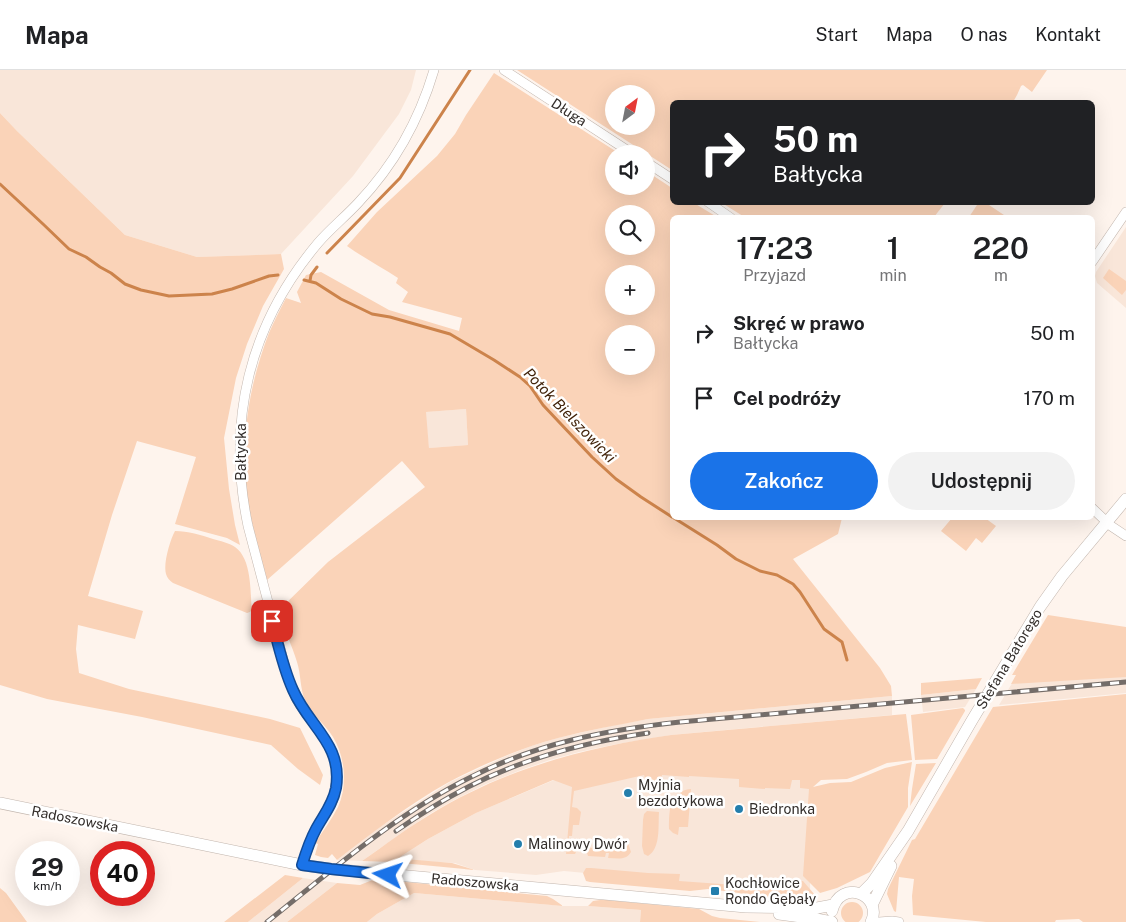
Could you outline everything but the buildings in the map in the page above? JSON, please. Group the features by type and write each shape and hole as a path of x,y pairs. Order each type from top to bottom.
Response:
{"street":[{"name":"Bałtycka","path":"302,865 313,835 333,800 336,783 336,764 326,740 304,711 288,678 248,526 239,468 241,420 246,387 261,337 290,279 320,241 376,183 393,159 415,121 434,70"},
{"name":"Długa","path":"504,70 619,145"},
{"path":"655,168 670,178"},
{"path":"712,205 727,215"},
{"path":"1095,258 1126,212"},
{"name":"Stefana Batorego","path":"861,894 872,883 908,831 1040,606 1126,498"},
{"path":"1095,511 1106,522 1126,536"},
{"name":"Radoszowska","path":"0,804 302,865 746,907 817,908 833,905"},
{"name":"Stefana Batorego","path":"874,915 908,831"},
{"path":"833,922 833,905 838,898 848,892 861,894 869,900 874,915 895,921"},
{"name":"Radoszowska","path":"746,907 833,922"}],"shaded area":[{"path":"0,70 416,70 411,90 399,114 353,176 281,254 197,257 125,235 0,113"},
{"path":"517,70 1047,70 1032,92 1023,85 1014,100 670,100 670,169 655,159 655,145 633,145 618,135 655,135 655,85 605,85 605,127"},
{"path":"494,73 606,145 605,195 655,195 655,177 670,187 670,205 697,205 714,215 670,215 670,520 842,520 838,534 793,559 880,668 891,686 892,696 648,719 580,732 544,742 502,757 449,782 405,809 337,860 332,854 328,858 315,855 318,844 315,843 333,816 341,798 344,771 340,753 333,737 305,700 295,656 277,612 328,562 425,487 402,461 267,580 247,498 245,447 248,408 262,352 271,329 286,298 301,303 297,292 306,275 321,272 389,310 459,331 462,318 402,302 408,292 396,283 398,278 347,246 377,212 437,156 455,134","holes":["466,409 468,445 429,448 426,412"]},
{"path":"0,113 125,235 197,257 281,254 284,269 263,306 247,344 236,378 224,438 229,489 240,545 227,538 175,524 196,457 137,441 112,515 88,596 143,611 135,639 78,625 76,649 79,673 129,689 270,719 300,728 323,775 320,785 298,769 271,745 47,699 0,685"},
{"path":"725,205 943,205 936,215 741,215"},
{"path":"977,205 989,205 1004,215 970,215"},
{"path":"1126,227 1126,308 1097,283 1095,276"},
{"path":"1109,269 1126,281 1126,290 1122,295 1103,278"},
{"path":"466,409 468,445 429,448 425,412"},
{"path":"950,520 988,520 996,526 982,543 976,538 966,551 941,531"},
{"path":"175,531 194,533 224,542 241,552 245,559 249,576 252,609 250,612 247,613 173,583 167,577 165,570 166,558"},
{"path":"1048,615 1126,627 1126,677 1011,684 1016,675 1012,675"},
{"path":"1126,666 1126,693 999,705 1017,675"},
{"path":"982,678 976,689 921,695 921,683"},
{"path":"976,689 965,707 923,712 921,695"},
{"path":"1126,694 1126,922 1083,922 1079,919 1056,920 1055,922 986,922 913,915 912,896 914,879 899,877 896,912 894,911 887,894 888,889 912,840 915,839 993,707"},
{"path":"892,696 892,715 671,735 612,745 550,760 486,784 454,800 431,813 362,861 337,860 378,828 450,782 504,757 557,738 648,719"},
{"path":"963,708 965,711 937,759 915,760 911,715"},
{"path":"906,714 912,760 887,763 847,779 821,780 813,787 830,783 851,782 885,768 912,762 908,788 908,807 870,872 837,888 820,893 803,876 809,789 800,788 800,780 792,780 790,789 765,789 739,787 739,779 662,775 660,792 650,789 644,775 574,791 572,807 577,808 581,812 579,825 573,825 572,836 569,836 569,840 576,842 578,838 577,850 575,854 566,854 572,787 553,780 476,813 428,839 400,857 452,863 475,870 362,861 413,825 459,798 517,772 577,753 671,735"},
{"path":"812,744 810,894 564,871 536,875 475,870 455,863 419,861 400,857 428,839 476,813 554,780 573,786"},
{"path":"936,763 910,806 916,764"},
{"path":"691,789 688,827 679,827 678,835 669,829 670,809 674,798 678,794"},
{"path":"647,811 659,812 657,842 655,848 648,856 644,854 642,846 643,820 644,814"},
{"path":"587,842 588,847 592,848 593,843 601,843 601,850 612,851 613,845 628,846 628,843 631,852 627,857 621,858 608,858 609,853 606,853 605,857 588,856 586,850"},
{"path":"586,868 680,874 679,881 735,885 736,887 794,889 795,881 803,881 815,895 808,900 781,901 708,889 690,891 590,882 586,881 583,873"},
{"path":"285,875 303,878 248,922 224,922"},
{"path":"303,878 337,883 287,922 248,922"},
{"path":"375,879 547,896 563,906 414,893 377,914 367,922 287,922 337,883 360,885"},
{"path":"0,888 6,893 27,922 0,922"},
{"path":"414,893 563,906 641,910 640,922 367,922 377,914"},
{"path":"600,900 699,909 720,918 760,922 640,922 641,910 588,906 593,901"},
{"path":"852,902 860,905 863,913 860,921 848,923 844,921 841,913 844,905"}],"waterway":[{"name":"Potok Bielszowicki","path":"327,253 400,178 470,70"},
{"name":"Potok Bielszowicki","path":"0,184 69,249 86,257 125,284 141,290 169,296 212,294 269,276 278,275"},
{"name":"Potok Bielszowicki","path":"310,281 311,275 317,267"},
{"name":"Potok Bielszowicki","path":"304,280 316,283 341,299 372,314 390,317 450,334 494,360 530,386 543,405 592,457 616,479 670,516"},
{"name":"Potok Bielszowicki","path":"677,520 736,559 760,571 777,575 793,584 824,629 842,642 847,660"}],"railway":[{"path":"267,922 340,863 417,808 443,792 496,765 547,747 599,734 680,722 1126,682"},
{"path":"396,831 459,792 511,768 579,746 648,733"}],"place":[{"name":"Myjnia bezdotykowa","path":"628,793"},
{"name":"Biedronka","path":"739,809"},
{"name":"Malinowy Dwór","path":"518,844"},
{"name":"Kochłowice Rondo Gębały","path":"715,891"}],"route":[{"path":"272,621 292,689 304,711 326,740 336,764 336,790 333,800 309,843 302,865 388,875"}]}
